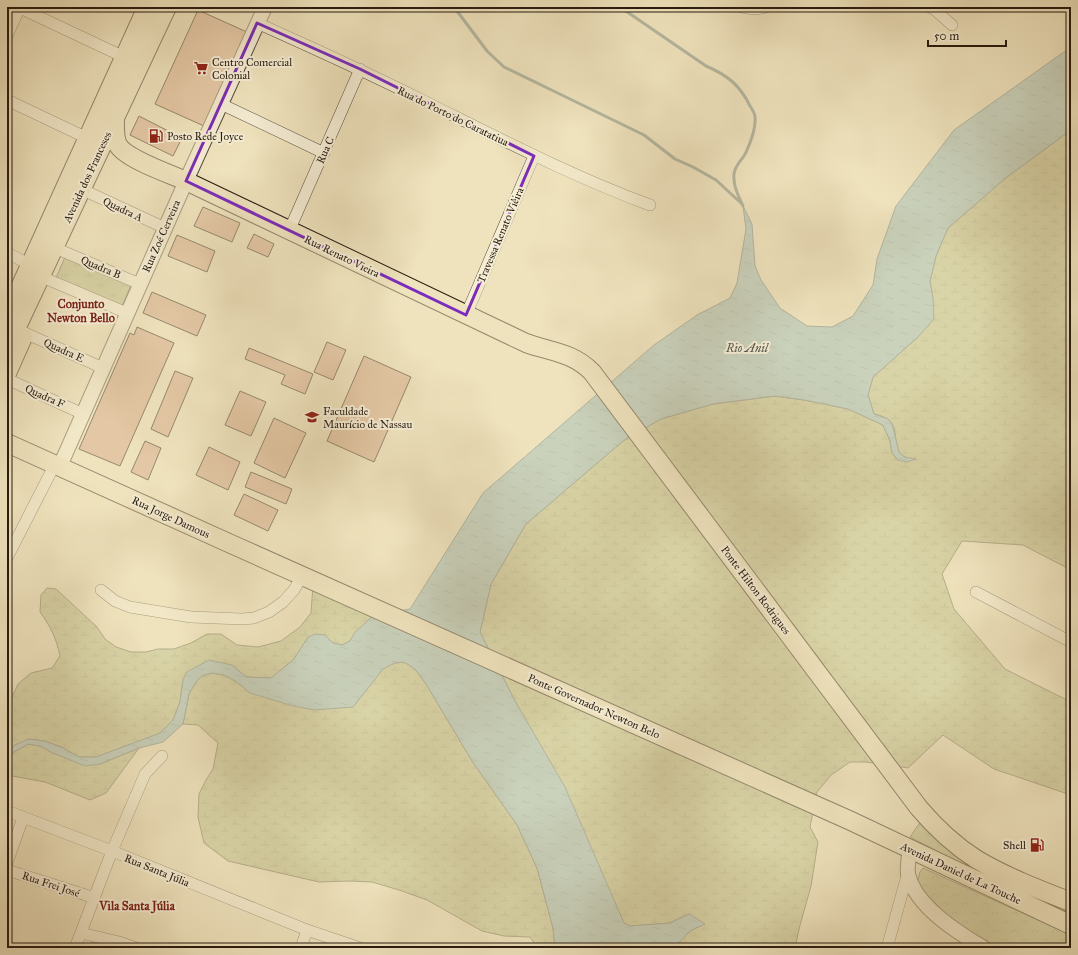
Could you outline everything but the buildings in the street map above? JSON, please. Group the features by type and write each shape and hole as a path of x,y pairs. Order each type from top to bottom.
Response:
{"main road":[{"name":"Avenida dos Franceses","path":"7,316 147,7"},
{"name":"Avenida dos Franceses","path":"7,348 31,264 81,190 167,7"},
{"name":"Rua Renato Vieira","path":"115,118 116,139 124,153 526,343 568,356 583,364 592,372"},
{"path":"7,291 31,264 62,251 81,190"},
{"path":"7,373 25,333 31,264"},
{"name":"Ponte Hilton Rodrigues","path":"592,372 919,808"},
{"name":"Rua Jorge Damous","path":"7,443 336,591"},
{"path":"7,450 26,451"},
{"name":"Ponte Governador Newton Belo","path":"336,591 851,821"},
{"name":"Avenida Daniel de La Touche","path":"919,808 944,835 976,859 997,870 1071,902"},
{"name":"Avenida Daniel de La Touche","path":"851,821 1071,925"}],"street":[{"path":"7,36 20,7 124,57"},
{"name":"Rua Zoé Cerveira","path":"57,465 83,414 265,7"},
{"path":"741,7 759,10 766,7"},
{"path":"929,7 934,9 952,25"},
{"name":"Rua do Porto do Caratatiua","path":"258,23 360,70 534,156 618,193 650,204"},
{"name":"Rua C","path":"290,231 360,70"},
{"path":"7,100 87,138"},
{"path":"221,104 324,153"},
{"name":"Travessa Renato Viêira","path":"466,315 534,156"},
{"name":"Quadra A","path":"81,190 165,228"},
{"name":"Quadra B","path":"62,251 140,284"},
{"path":"31,264 127,313"},
{"name":"Quadra E","path":"25,333 103,368"},
{"name":"Quadra F","path":"7,379 83,414"},
{"path":"7,558 57,465"},
{"path":"102,590 115,601 130,607 191,617 242,619 254,618 269,612 294,590 302,576"},
{"path":"976,592 1071,642"},
{"path":"75,948 112,851 145,774 162,756"},
{"name":"Rua Santa Júlia","path":"7,811 112,851 307,930 360,948"},
{"path":"7,863 23,818"},
{"path":"887,948 908,872 910,849"},
{"name":"Rua Frei José","path":"7,870 95,898"},
{"path":"908,872 919,897 928,907 967,938 984,948"},
{"path":"301,948 307,930"},
{"path":"81,933 119,942 136,948"}],"highlighted area":[{"path":"257,23 360,69 534,156 466,315 186,181"}],"green space":[{"path":"1071,130 1071,570 1023,545 962,541 942,574 954,609 1005,669 1071,702 1071,795 994,769 943,735 908,768 866,762 850,762 831,775 817,792 810,827 818,842 811,886 795,948 662,948 678,943 691,931 704,924 689,914 670,923 630,926 624,923 480,632 491,584 526,524 623,441 661,419 713,404 775,396 804,400 848,409 883,425 890,441 892,453 898,460 915,459 905,457 898,450 894,429 889,420 874,414 868,395 873,377 918,337 933,299 930,281 936,256 948,228 1007,177"},
{"path":"65,257 131,285 122,306 56,278"},
{"path":"313,585 374,615 356,632 350,641 342,645 333,643 325,635 308,637 294,659 271,678 246,677 232,665 183,680 180,702 173,720 160,734 96,757 79,757 61,747 45,741 29,739 15,745 7,751 7,708 18,684 31,673 52,668 60,656 53,633 40,612 41,595 47,588 56,589 97,627 105,639 116,647 131,652 146,652 158,649 174,649 191,643 207,634 221,634 237,645 258,647 281,641 300,627 311,613"},
{"path":"404,662 415,669 426,684 472,761 517,825 537,868 553,928 555,948 538,948 530,937 504,936 482,931 427,900 399,890 372,882 319,882 228,861 204,843 198,817 199,794 213,769 218,743 198,725 183,724 189,694 196,682 202,676 212,673 224,675 237,682 250,693 353,707 383,668 395,663"},
{"path":"28,744 40,746 53,753 100,764 139,748 106,793 90,800 45,782 7,775 7,756"},
{"path":"921,821 1071,906 1071,914 960,863 910,837"},
{"path":"923,868 1071,935 1071,948 997,948 983,942 951,919 921,889 918,880 920,872"}],"water":[{"name":"Rio Anil","path":"1071,47 1071,130 1007,177 948,228 936,256 930,281 934,319 918,337 873,377 868,395 874,414 888,419 892,424 899,452 904,457 916,459 907,462 898,460 892,453 890,441 883,425 848,409 804,400 775,396 713,404 661,419 623,441 526,524 491,584 480,632 515,701 565,787 624,923 630,926 670,923 689,914 705,924 695,928 679,943 662,948 555,948 553,928 537,868 517,825 472,761 426,684 415,669 404,662 395,663 383,669 353,707 314,710 293,706 250,693 237,682 224,675 212,673 202,676 196,682 189,694 183,724 163,742 139,748 100,764 85,766 40,746 28,744 7,756 7,751 15,745 28,739 45,741 61,747 79,757 96,757 160,733 173,720 180,702 183,680 187,672 209,660 232,665 246,677 271,678 294,659 308,637 315,634 325,635 333,643 342,645 350,641 355,632 374,615 410,609 483,493 654,345 697,315 730,298 737,283 746,229 743,206 752,224 755,266 761,280 780,308 807,326 832,327 853,316 873,285 877,259 896,206 954,130"}],"waterway":[{"path":"454,7 487,51 504,67 644,135 675,159 716,180 742,204"},
{"path":"620,7 706,66 727,77 742,92 754,114 755,121 749,146 736,167 734,174 735,186 743,206"}],"place":[{"name":"Centro Comercial Colonial","path":"201,68"},
{"name":"Posto Rede Joyce","path":"156,136"},
{"name":"Faculdade Maurício de Nassau","path":"312,417"},
{"name":"Shell","path":"1037,845"}],"district":[{"name":"Conjunto Newton Bello","path":"81,311"},
{"name":"Vila Santa Júlia","path":"137,906"}]}
